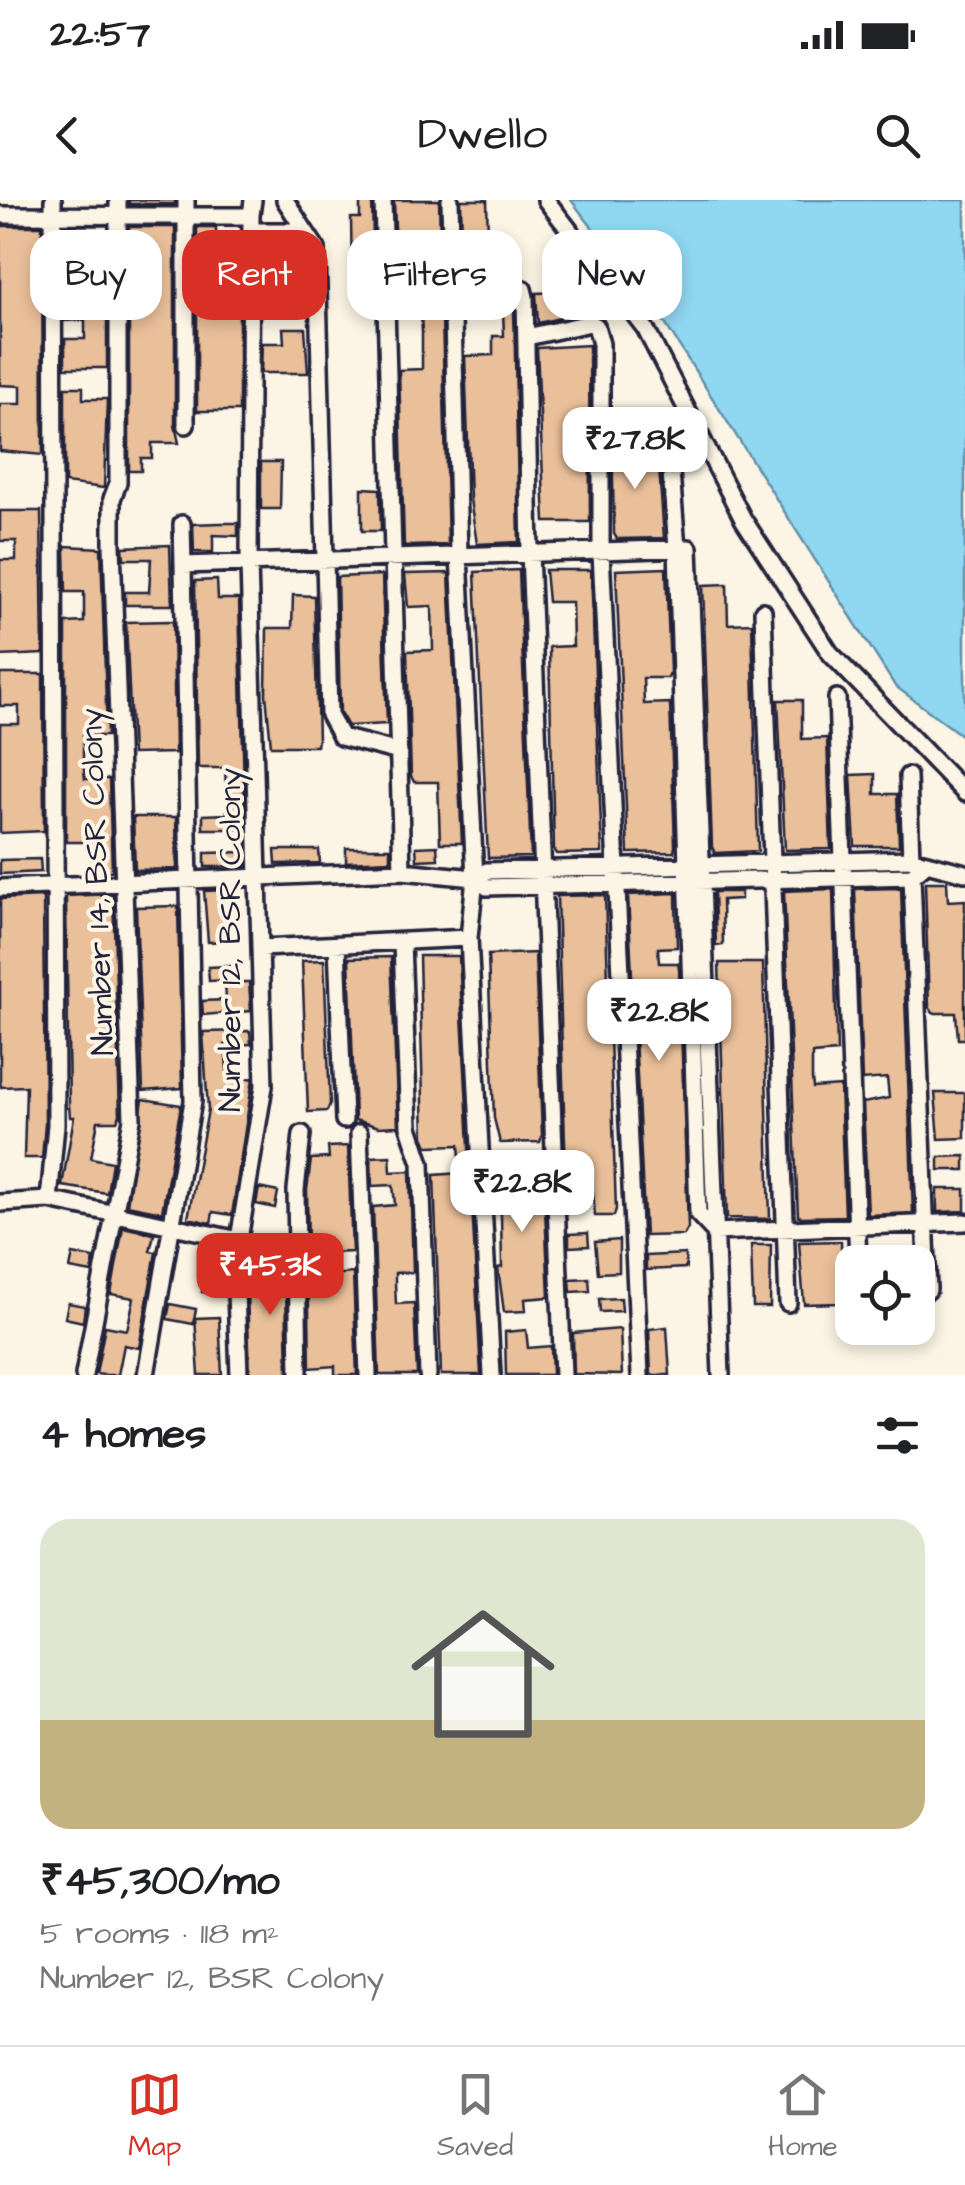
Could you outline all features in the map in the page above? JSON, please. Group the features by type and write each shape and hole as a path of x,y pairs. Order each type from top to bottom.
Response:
{"street":[{"path":"285,200 304,230"},
{"path":"383,200 402,871"},
{"path":"450,200 451,230"},
{"path":"546,200 645,328 743,520 830,652 965,793"},
{"path":"0,216 53,208 186,208 252,215 302,230"},
{"path":"45,1201 56,1125 52,888 53,208"},
{"name":"Number 14, BSR Colony","path":"84,1375 132,1119 112,545 112,499 118,483 118,208"},
{"path":"186,208 186,425"},
{"name":"Number 12, BSR Colony","path":"239,1375 235,1264 264,1086 248,564 252,215"},
{"path":"522,292 527,336 530,552 563,1375"},
{"path":"318,320 329,716 341,737 399,752"},
{"path":"454,320 459,555 476,878 469,938 492,1375"},
{"path":"527,336 580,322 596,326 599,332 600,552 640,1375"},
{"path":"668,434 721,1375"},
{"path":"146,1375 193,1100 182,524"},
{"path":"184,566 676,548"},
{"path":"764,611 788,1303"},
{"path":"837,698 857,1245"},
{"path":"908,776 919,861 912,876 927,1245"},
{"path":"0,888 402,871 476,878 487,871 543,877 842,869 919,861 965,873"},
{"path":"842,869 912,876"},
{"path":"261,948 469,938"},
{"path":"402,943 410,1127 420,1163 428,1375"},
{"path":"337,945 344,1120"},
{"path":"359,1133 368,1375"},
{"path":"299,1375 296,1190 302,1134"},
{"path":"0,1204 45,1201 239,1240"},
{"path":"715,1232 965,1222"}],"water":[{"path":"571,200 965,200 965,738 895,686 663,320 682,320 682,230 594,230"}],"building":[{"path":"129,200 175,200 175,204 129,204"},
{"path":"394,200 439,200 440,230 395,230"},
{"path":"461,200 487,200 488,230 462,230"},
{"path":"372,201 373,230 351,230 351,218 360,218 360,202"},
{"path":"0,226 42,226 42,230 30,230 30,320 42,320 43,455 0,451 0,404 21,404 21,386 0,385"},
{"path":"175,227 175,425 179,443 152,443 152,458 141,458 141,471 129,471 129,320 162,320 162,230 129,230"},
{"path":"536,293 542,293 542,320 551,320 538,323"},
{"path":"85,320 107,320 107,368 65,368 65,339 85,339"},
{"path":"197,320 239,320 239,411 197,411"},
{"path":"421,320 442,320 448,545 404,546 399,370 422,369"},
{"path":"503,320 514,320 519,542 477,544 470,499 465,356 493,355 493,336 504,336"},
{"path":"283,328 305,328 308,373 261,373 262,343 284,343"},
{"path":"589,345 590,522 545,522 537,348"},
{"path":"65,387 83,387 83,399 107,399 104,488 65,483"},
{"path":"633,428 635,468 659,467 664,538 617,539 614,534 612,429"},
{"path":"261,462 281,462 280,509 261,509"},
{"path":"362,488 380,489 381,531 362,531"},
{"path":"0,511 41,511 43,654 0,656 0,560 16,560 16,541 0,541"},
{"path":"238,523 238,536 213,535 213,552 194,552 193,524"},
{"path":"170,545 172,605 125,605 125,592 149,592 151,559 124,559 123,547"},
{"path":"65,546 101,548 107,736 83,736 83,762 85,779 109,779 112,871 92,871 90,842 66,842 66,623 84,622 84,592 66,592"},
{"path":"666,568 670,672 668,678 643,678 644,704 670,703 675,846 674,852 628,853 616,570"},
{"path":"519,570 531,857 488,858 475,572"},
{"path":"545,570 591,570 602,853 557,854 554,849 549,647 573,646 572,602 548,602"},
{"path":"449,573 462,843 440,843 438,782 414,782 411,776 407,651 433,650 432,606 408,607 405,574"},
{"path":"382,575 387,724 348,726 340,712 337,577"},
{"path":"217,580 218,599 239,599 245,829 203,829 203,815 227,814 225,768 198,768 195,581"},
{"path":"727,584 728,624 752,623 758,851 715,853 703,585"},
{"path":"293,595 314,596 317,746 271,746 266,694 267,628 292,628"},
{"path":"173,621 175,753 132,754 126,622"},
{"path":"0,674 43,674 44,831 0,833 0,724 19,724 19,706 0,706"},
{"path":"778,700 802,700 802,739 827,738 831,849 785,850"},
{"path":"875,774 875,794 897,794 899,846 855,846 851,775"},
{"path":"133,817 176,817 177,869 135,870"},
{"path":"437,846 438,859 417,860 416,847"},
{"path":"346,848 390,848 390,860 346,862"},
{"path":"275,850 319,850 320,863 276,864"},
{"path":"246,852 246,866 205,867 205,853"},
{"path":"40,859 41,872 0,874 0,860"},
{"path":"925,882 947,882 948,901 965,900 965,1039 958,1039 956,1013 933,1013 929,1007"},
{"path":"901,888 913,1213 868,1215 863,1103 889,1098 887,1078 862,1080 855,889"},
{"path":"833,889 837,1052 812,1054 812,1079 813,1088 840,1086 845,1216 802,1217 798,1216 784,891"},
{"path":"228,890 229,941 208,942 204,891"},
{"path":"714,892 741,892 741,899 722,900 723,945 716,946"},
{"path":"676,893 677,947 658,948 659,963 678,963 679,969 688,1228 684,1235 645,1236 628,895"},
{"path":"113,894 120,1115 117,1121 98,1121 91,1158 112,1162 107,1193 62,1186 74,1117 70,1117 69,1105 66,896"},
{"path":"605,895 616,1209 614,1216 595,1216 592,1179 570,1179 566,1173 557,896"},
{"path":"43,897 45,1124 42,1158 24,1158 26,1086 1,1087 0,1081 0,899"},
{"path":"178,906 182,1088 143,1091 136,907"},
{"path":"535,953 542,1135 540,1142 500,1143 494,1118 488,955"},
{"path":"419,956 459,956 481,1375 441,1375 434,1175 461,1173 459,1145 428,1146 424,1137"},
{"path":"391,957 398,1126 379,1127 355,1120 349,958"},
{"path":"324,960 330,1104 327,1111 308,1112 302,961"},
{"path":"719,963 763,963 770,1219 727,1218"},
{"path":"230,966 230,980 209,981 208,967"},
{"path":"225,982 249,982 251,1011 203,1015 202,1001 226,1000"},
{"path":"250,1031 251,1044 225,1045 228,1080 253,1078 232,1215 213,1212 211,1223 188,1218 208,1110 203,1032"},
{"path":"935,1093 965,1093 965,1138 939,1139"},
{"path":"143,1099 181,1105 162,1212 127,1205"},
{"path":"348,1146 352,1252 329,1253 330,1275 353,1273 357,1375 335,1375 335,1366 310,1368 307,1190 311,1159 329,1158 328,1147"},
{"path":"390,1156 391,1172 410,1171 413,1272 395,1273 395,1283 396,1304 414,1303 417,1375 379,1375 373,1207 395,1205 393,1185 372,1186 371,1157"},
{"path":"965,1156 965,1170 939,1170 939,1157"},
{"path":"543,1165 549,1297 525,1299 526,1311 504,1312 498,1268 502,1267 501,1215 499,1202 494,1202 492,1167"},
{"path":"259,1188 278,1192 275,1208 256,1204"},
{"path":"937,1189 965,1189 965,1211 937,1212"},
{"path":"123,1227 154,1234 150,1251 156,1252 139,1348 124,1345 118,1375 96,1374 105,1326 127,1330 134,1298 111,1294"},
{"path":"588,1233 589,1246 569,1247 569,1234"},
{"path":"619,1240 619,1272 598,1273 595,1242"},
{"path":"841,1241 841,1245 835,1245 835,1303 804,1304 799,1242"},
{"path":"285,1243 288,1375 250,1375 247,1292 268,1290 263,1245"},
{"path":"751,1245 771,1245 770,1307 753,1307"},
{"path":"73,1254 94,1258 92,1273 70,1269"},
{"path":"685,1254 686,1268 646,1270 646,1256"},
{"path":"208,1260 224,1263 224,1296 202,1292"},
{"path":"589,1278 590,1291 571,1292 570,1279"},
{"path":"621,1298 622,1311 600,1312 599,1299"},
{"path":"68,1303 85,1306 83,1322 65,1318"},
{"path":"170,1304 196,1309 193,1324 167,1319"},
{"path":"219,1317 222,1375 199,1375 195,1318"},
{"path":"667,1327 670,1375 651,1375 649,1329"},
{"path":"620,1329 622,1375 574,1374 573,1333"},
{"path":"526,1330 528,1348 551,1346 552,1375 506,1375 505,1332"}]}
